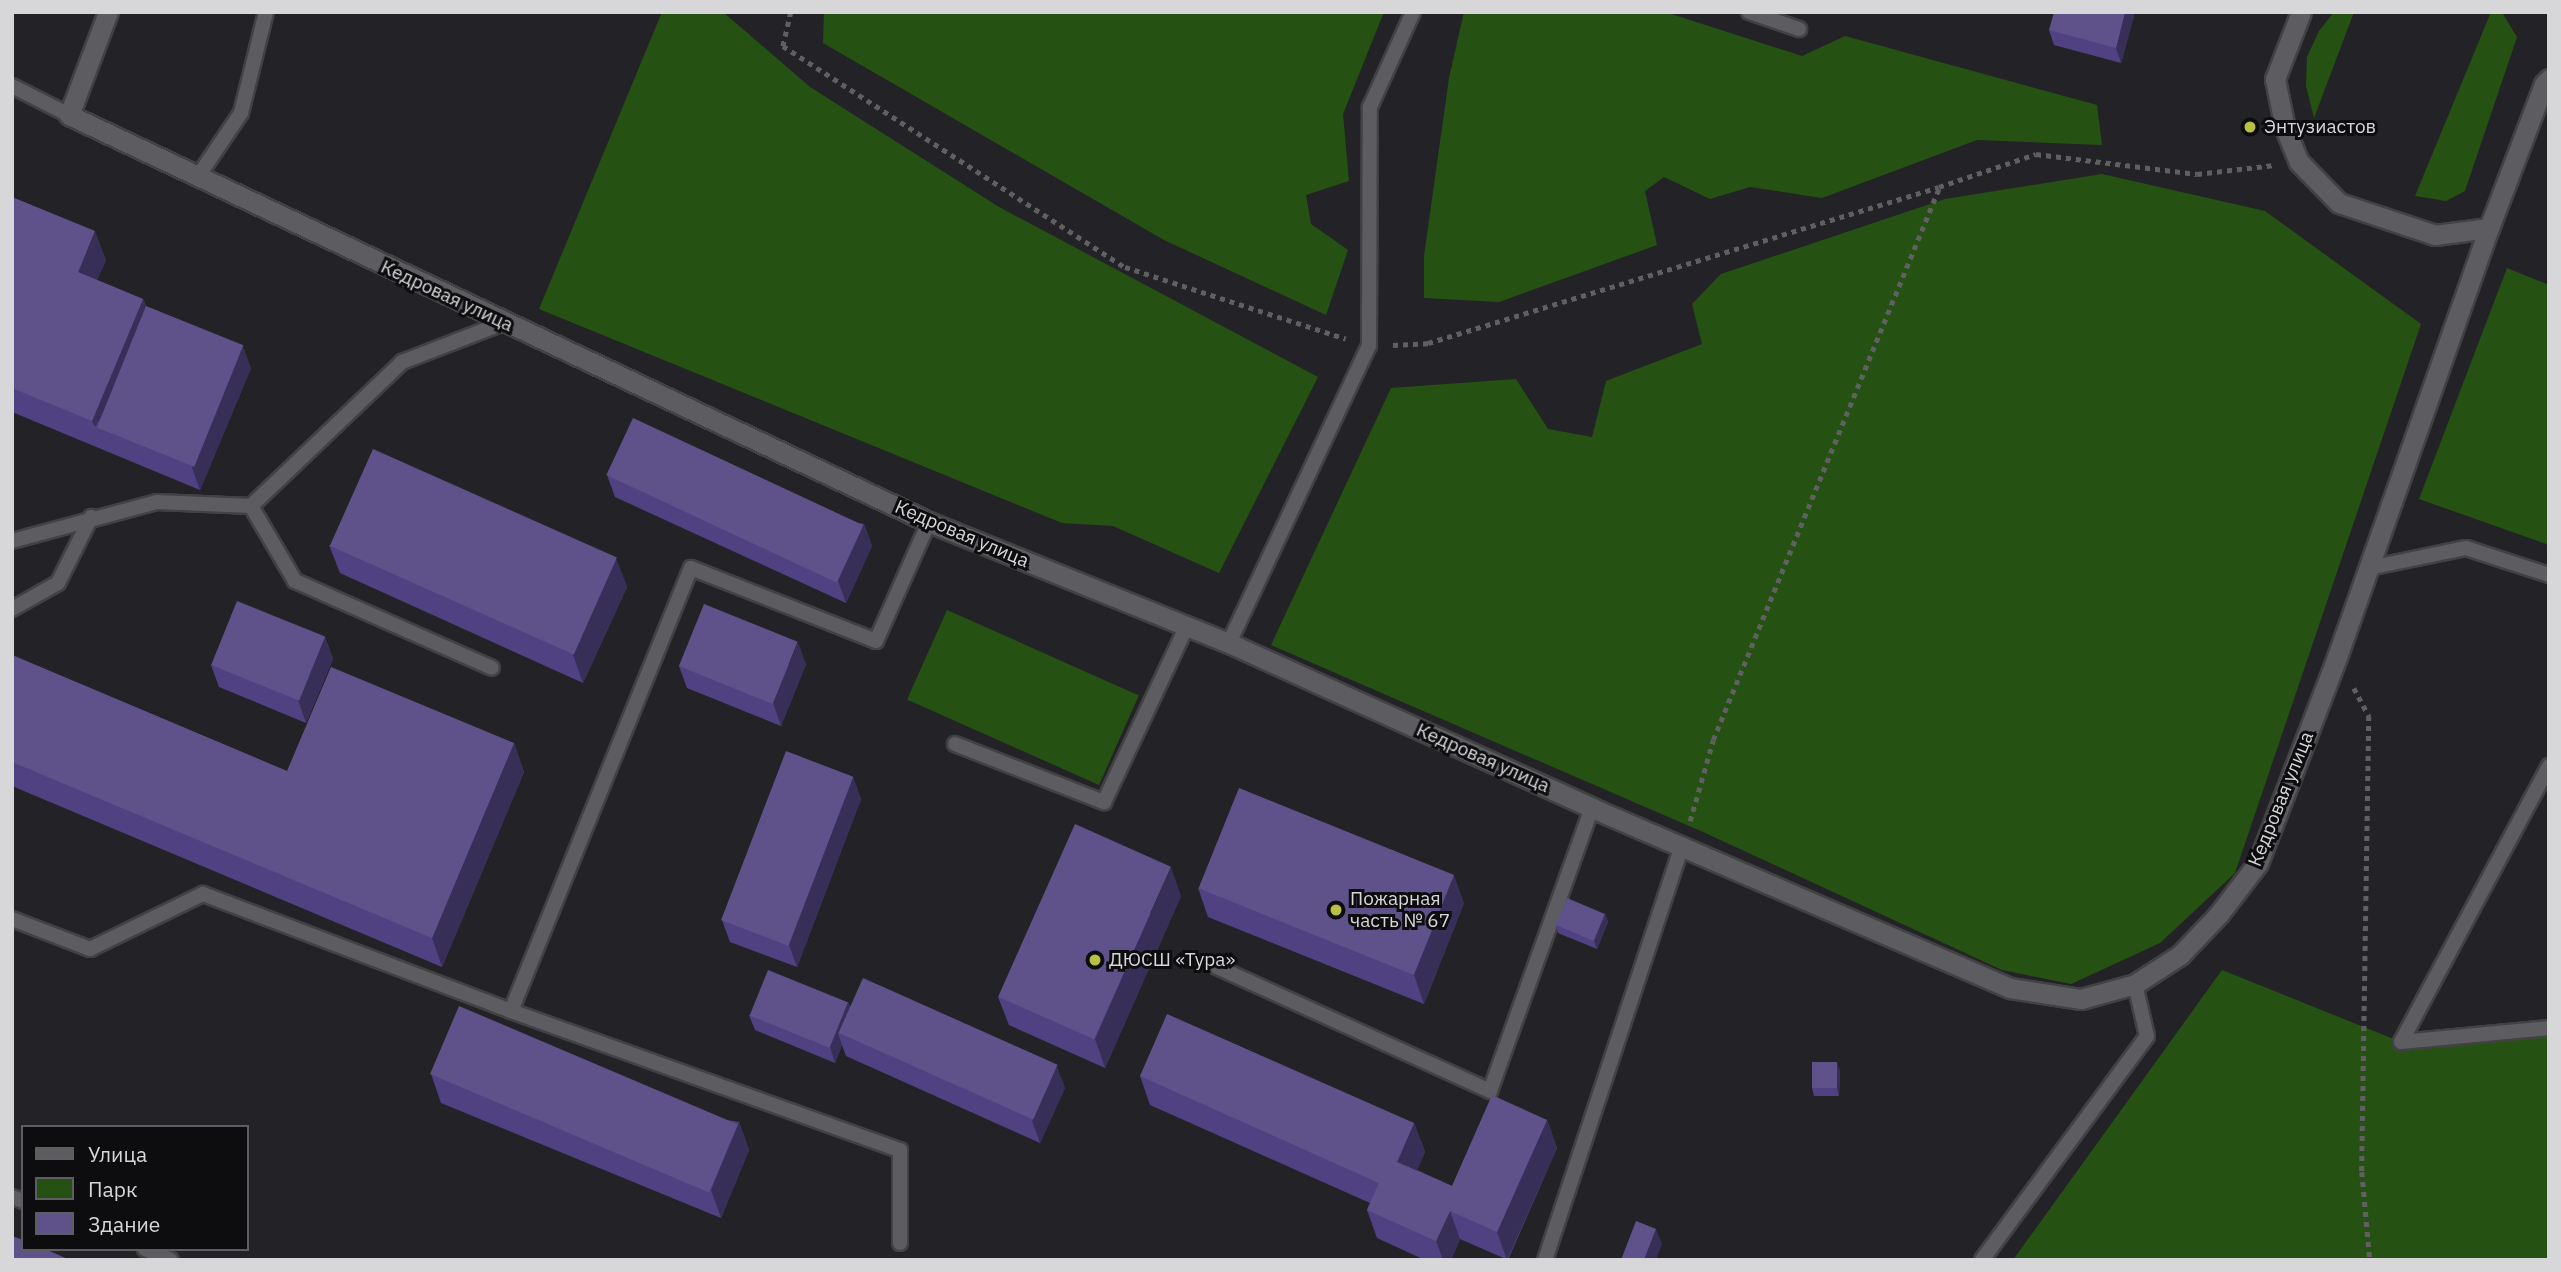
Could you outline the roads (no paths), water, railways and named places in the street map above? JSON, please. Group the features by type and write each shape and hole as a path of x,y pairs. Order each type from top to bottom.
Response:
{"street":[{"path":"69,115 108,12"},
{"path":"2301,12 2276,79 2285,128 2299,162 2339,203 2435,235 2489,228"},
{"name":"Кедровая улица","path":"69,115 503,323 929,522 1229,643 1592,808 2010,988 2081,999 2135,984 2180,955 2219,914 2258,863 2337,657 2489,228 2544,84 2549,79"}],"lane":[{"path":"197,178 241,113 266,12"},
{"path":"1229,643 1368,346 1370,107 1413,12"},
{"path":"1749,12 1799,29"},
{"path":"12,86 69,115"},
{"path":"12,541 91,517 157,502 251,506 402,362 503,323"},
{"path":"251,506 295,581 492,668"},
{"path":"12,609 58,583 91,517"},
{"path":"511,1011 691,568 876,641 929,522"},
{"path":"2369,568 2466,548 2549,575"},
{"path":"955,744 1104,802 1187,626"},
{"path":"2549,766 2401,1042 2549,1028"},
{"path":"1217,967 1490,1090 1592,808"},
{"path":"1545,1260 1682,846"},
{"path":"12,919 90,949 203,894 511,1011 900,1150 900,1243"},
{"path":"1982,1260 2147,1036 2135,984"},
{"path":"150,1251 171,1260"}],"place":[{"name":"Энтузиастов","path":"2250,127"},
{"name":"Пожарная часть № 67","path":"1336,910"},
{"name":"ДЮСШ «Тура»","path":"1095,960"}]}
